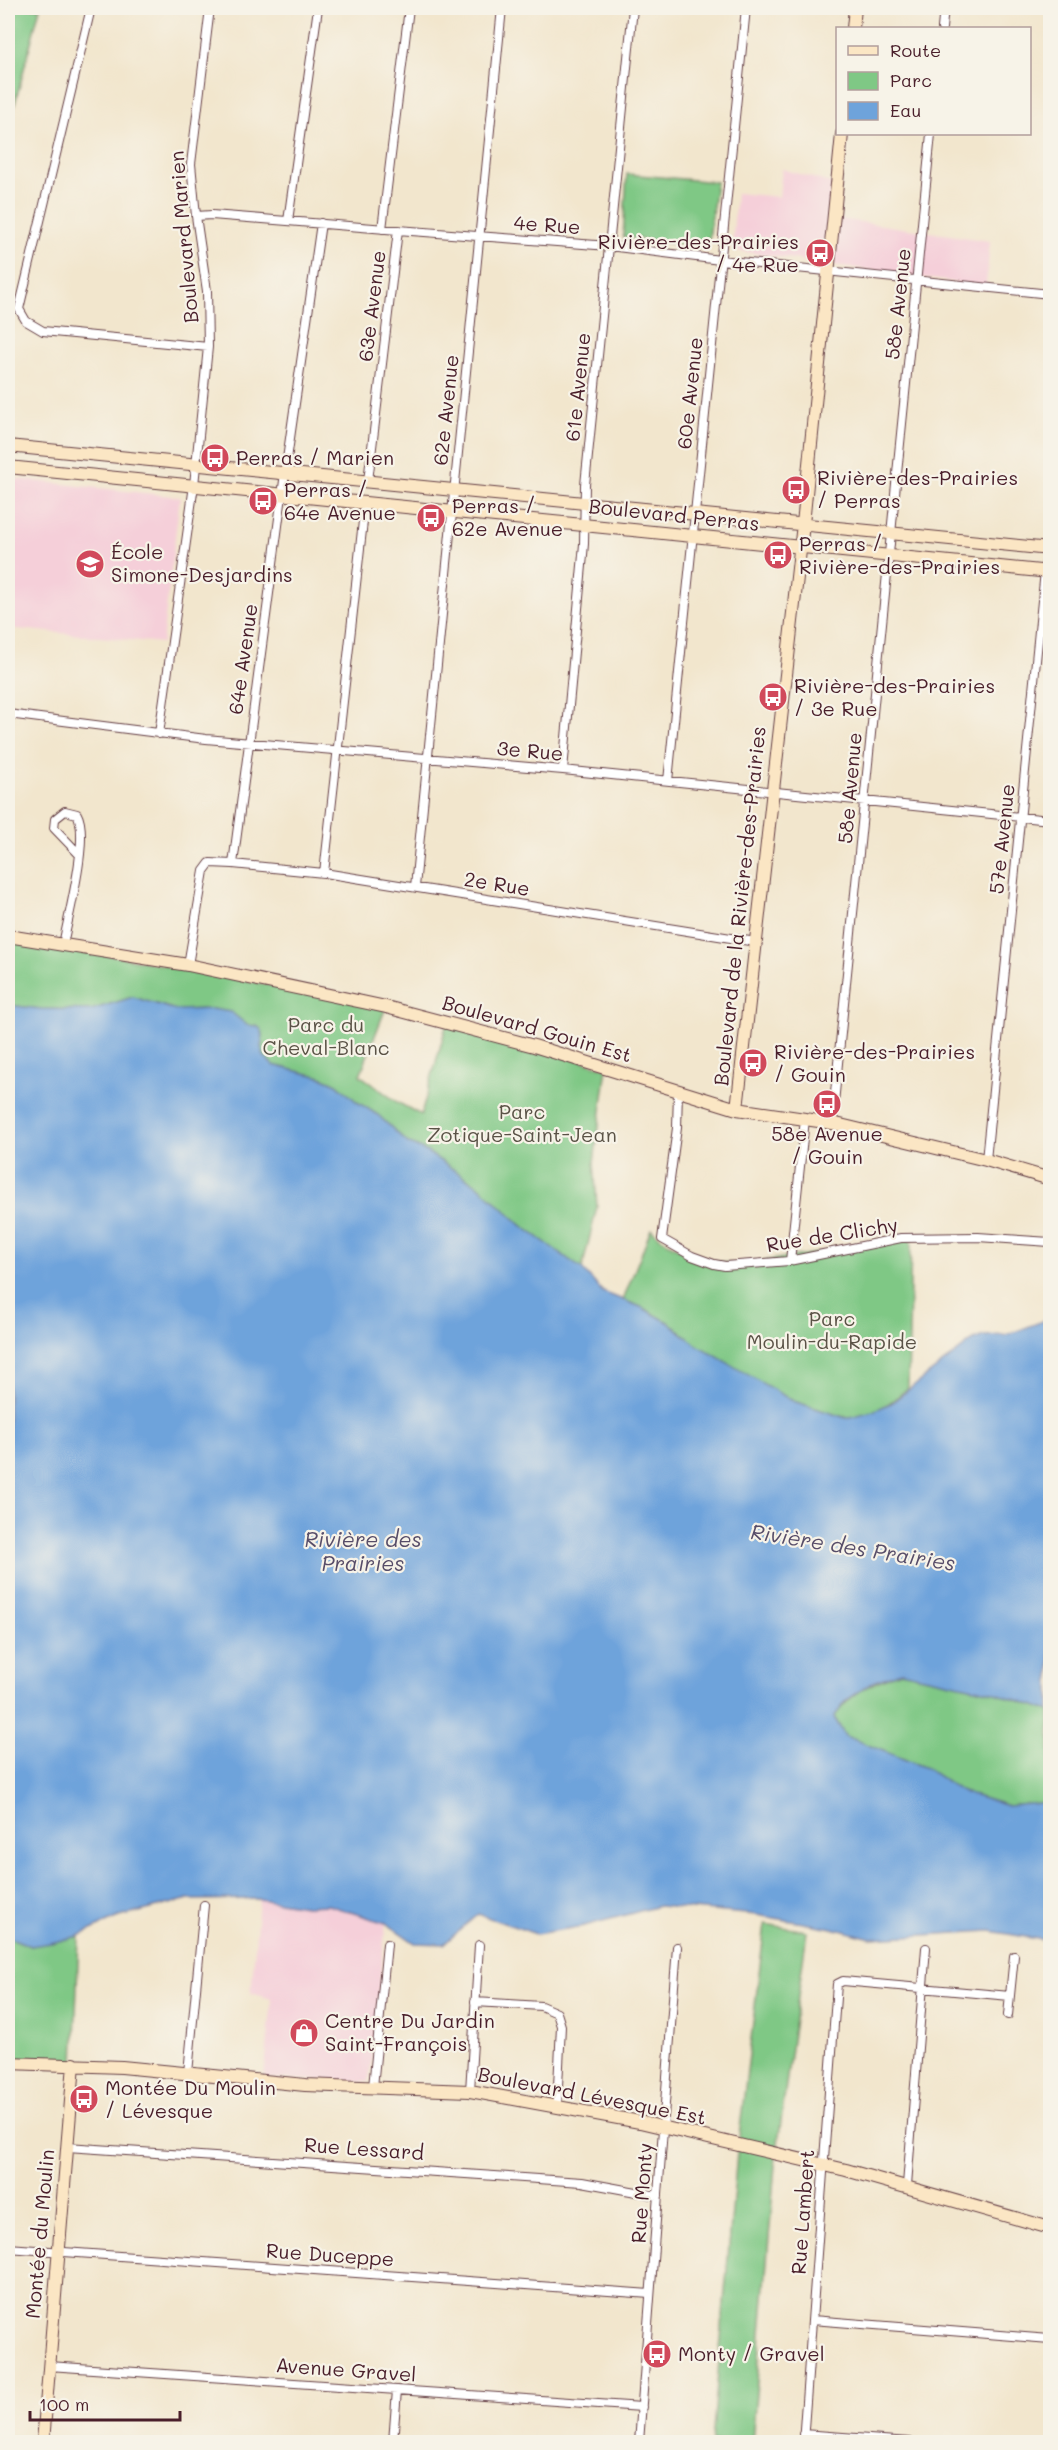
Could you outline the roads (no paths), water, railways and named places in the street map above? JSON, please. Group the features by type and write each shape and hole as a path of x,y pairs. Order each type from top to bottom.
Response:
{"street":[{"path":"91,8 19,309 26,321 43,331 208,348"},
{"name":"Boulevard Marien","path":"159,734 194,485 195,451 208,348 207,291 192,190 192,145 210,8"},
{"path":"288,221 318,8"},
{"name":"63e Avenue","path":"368,481 398,230 382,228 409,8"},
{"name":"62e Avenue","path":"415,887 502,8"},
{"name":"61e Avenue","path":"563,770 584,503 633,8"},
{"name":"60e Avenue","path":"668,781 746,8"},
{"path":"853,27 855,8"},
{"path":"942,27 944,8"},
{"name":"Boulevard de la Rivière-des-Prairies","path":"737,1109 803,524 842,135"},
{"name":"58e Avenue","path":"832,1123 931,135"},
{"path":"196,216 212,215 382,228"},
{"name":"64e Avenue","path":"233,864 321,224"},
{"name":"4e Rue","path":"398,230 609,246 720,260 1050,294"},
{"name":"Boulevard Perras","path":"8,446 1049,549"},
{"name":"Boulevard Perras","path":"8,467 1048,571"},
{"path":"324,873 365,503"},
{"name":"57e Avenue","path":"986,1160 1048,571 1050,521"},
{"name":"3e Rue","path":"8,714 159,734 563,770 1050,820"},
{"path":"63,945 76,881 79,854 82,826 73,812 65,812 55,819 54,828 79,854"},
{"path":"189,965 204,871 210,863 233,864"},
{"name":"2e Rue","path":"233,864 324,873 756,942"},
{"name":"Boulevard Gouin Est","path":"8,936 189,965 386,1006 534,1046 737,1109 832,1123 986,1160 1050,1179"},
{"name":"Rue de Clichy","path":"678,1091 677,1128 662,1239 692,1256 714,1264 736,1265 790,1261 901,1239 978,1237 1050,1242"},
{"path":"790,1261 805,1119"},
{"path":"188,2073 204,1905"},
{"path":"373,2087 387,1944"},
{"path":"470,2091 479,1945"},
{"name":"Rue Monty","path":"639,2442 677,1947"},
{"path":"907,2186 926,1948"},
{"path":"1008,2015 1014,1956"},
{"name":"Rue Lambert","path":"803,2438 837,1984 843,1981 922,1988"},
{"path":"922,1988 1010,1996"},
{"path":"475,2002 541,2006 557,2013 561,2026 557,2106"},
{"name":"Boulevard Lévesque Est","path":"8,2063 74,2064 305,2085 470,2091 557,2106 823,2165 907,2186 1050,2228"},
{"name":"Montée du Moulin","path":"43,2442 74,2064"},
{"name":"Rue Lessard","path":"67,2147 582,2182 658,2196"},
{"name":"Rue Duceppe","path":"8,2248 650,2294"},
{"path":"812,2320 1050,2339"},
{"name":"Avenue Gravel","path":"49,2366 642,2407"},
{"path":"393,2442 397,2390"},
{"path":"803,2438 909,2442"}],"water":[{"name":"Rivière des Prairies","path":"133,997 176,1010 212,1009 231,1012 247,1025 261,1029 263,1035 261,1047 264,1056 273,1065 321,1077 337,1084 357,1102 378,1115 408,1143 427,1152 480,1187 521,1225 582,1269 603,1292 641,1307 668,1322 697,1345 793,1401 846,1418 873,1411 891,1403 972,1341 983,1336 1007,1335 1050,1318 1050,1711 993,1692 901,1672 873,1682 847,1700 834,1717 845,1736 926,1768 962,1792 1008,1806 1050,1802 1050,1941 990,1931 871,1938 832,1928 757,1915 659,1906 584,1926 536,1934 478,1914 444,1944 415,1943 386,1923 328,1905 305,1906 259,1899 185,1900 116,1918 79,1936 51,1943 31,1946 8,1937 8,1005 41,1009 91,1010"}],"place":[{"name":"Rivière-des-Prairies / 4e Rue","path":"820,253"},
{"name":"Perras / Marien","path":"215,458"},
{"name":"Rivière-des-Prairies / Perras","path":"796,490"},
{"name":"Perras / 64e Avenue","path":"263,501"},
{"name":"Perras / 62e Avenue","path":"431,518"},
{"name":"Perras / Rivière-des-Prairies","path":"778,555"},
{"name":"École Simone-Desjardins","path":"90,564"},
{"name":"Rivière-des-Prairies / 3e Rue","path":"773,697"},
{"name":"Rivière-des-Prairies / Gouin","path":"753,1063"},
{"name":"58e Avenue / Gouin","path":"827,1104"},
{"name":"Centre Du Jardin Saint-François","path":"304,2033"},
{"name":"Montée Du Moulin / Lévesque","path":"84,2099"},
{"name":"Monty / Gravel","path":"657,2354"}],"park label":[{"name":"Parc du Cheval-Blanc","path":"326,1036"},
{"name":"Parc Zotique-Saint-Jean","path":"522,1124"},
{"name":"Parc Moulin-du-Rapide","path":"832,1330"}]}
